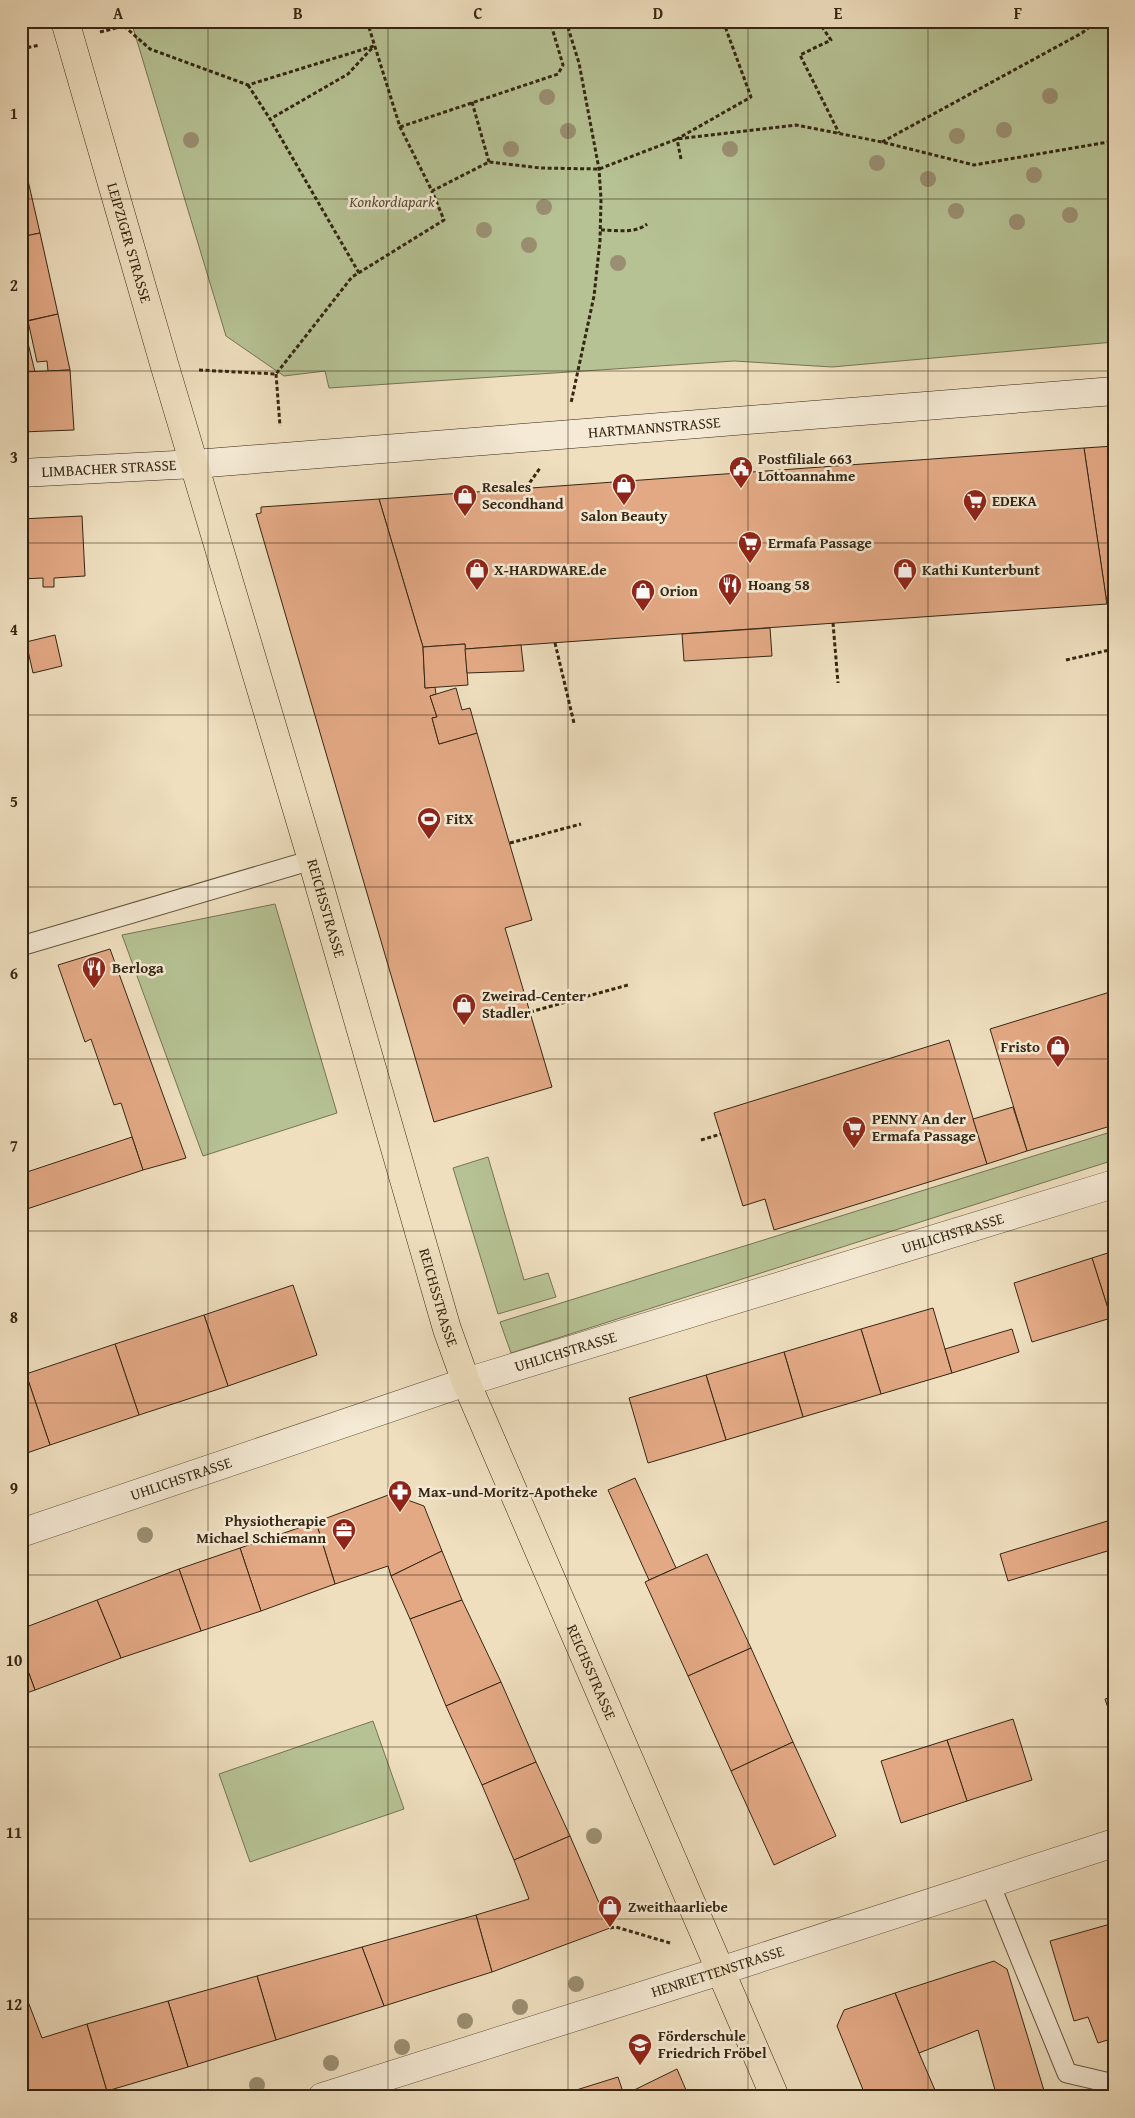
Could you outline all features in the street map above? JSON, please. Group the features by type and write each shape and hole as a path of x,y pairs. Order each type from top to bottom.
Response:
{"main road":[{"name":"LEIPZIGER STRASSE","path":"65,21 195,464"},
{"name":"REICHSSTRASSE","path":"195,464 312,860 447,1329 466,1382 775,2097"}],"street":[{"name":"HARTMANNSTRASSE","path":"195,464 1114,391"},
{"name":"LIMBACHER STRASSE","path":"21,473 195,464"},
{"name":"UHLICHSTRASSE","path":"21,1533 466,1382 1114,1184"},
{"name":"HENRIETTENSTRASSE","path":"322,2097 1114,1844"}],"lane":[{"path":"21,946 312,860"},
{"path":"990,1884 1067,2073 1114,2084"}],"path":[{"path":"282,457 276,374 352,277 444,220 432,191 400,127 367,21"},
{"path":"400,127 558,74 563,65 550,21"},
{"path":"564,434 594,296 601,230 601,199 598,169 579,63 566,21"},
{"path":"432,191 489,162 540,168 598,169 677,139 751,97 724,21"},
{"path":"818,21 830,40 800,55 838,133"},
{"path":"882,142 1082,33 1097,21"},
{"path":"124,26 150,49 248,85 270,119 359,273"},
{"path":"248,85 375,46"},
{"path":"270,119 348,74 375,46"},
{"path":"472,102 489,162"},
{"path":"677,139 796,125 882,142 974,165 1114,141"},
{"path":"677,139 681,160"},
{"path":"601,230 633,230 642,228 647,224"},
{"path":"165,367 276,374"},
{"path":"833,623 838,683"},
{"path":"555,642 574,724"},
{"path":"1066,660 1114,649"},
{"path":"510,843 581,824"},
{"path":"530,1012 628,985"},
{"path":"701,1140 721,1134"},
{"path":"610,1928 616,1926 670,1943"}],"green space":[{"name":"Konkordiapark","path":"131,21 1114,21 1114,342 832,367 734,361 329,388 325,371 284,376 226,336"},
{"path":"275,904 337,1113 203,1156 122,935"},
{"path":"1114,1131 1114,1160 511,1353 500,1322"},
{"path":"488,1157 524,1280 548,1273 556,1297 498,1314 453,1168"},
{"path":"373,1721 404,1809 250,1862 219,1774"}],"building":[{"path":"21,150 40,233 21,237"},
{"path":"40,233 58,314 21,322 21,237"},
{"path":"58,314 70,370 48,371 47,361 37,362 28,321"},
{"path":"27,339 35,372 21,372 21,340"},
{"path":"70,370 74,430 21,432 21,372"},
{"path":"1114,446 1114,597 1106,598 1084,448"},
{"name":"Ermafa Passage","path":"1084,448 1107,604 465,649 465,644 423,647 379,499"},
{"path":"379,499 423,647 425,688 435,687 436,694 430,696 437,717 432,718 439,744 477,733 532,920 505,928 552,1087 434,1122 256,514 261,513 261,507"},
{"path":"82,516 85,576 54,578 54,587 43,587 43,578 21,579 21,519"},
{"path":"1114,597 1114,635 1106,598"},
{"path":"770,628 772,656 684,661 682,634"},
{"path":"55,635 62,666 33,673 26,642"},
{"path":"465,644 468,685 425,688 423,647"},
{"path":"521,645 524,671 467,673 465,649"},
{"path":"456,688 462,710 470,708 477,733 439,744 432,718 437,717 430,696"},
{"path":"110,949 186,1158 143,1170 121,1103 114,1105 91,1039 85,1042 58,965"},
{"name":"Fristo","path":"1110,992 1114,1004 1114,1125 1027,1151 990,1029"},
{"name":"PENNY An der Ermafa Passage","path":"949,1040 987,1164 774,1230 765,1199 743,1206 714,1113"},
{"path":"1013,1107 1027,1151 987,1164 973,1119"},
{"path":"132,1137 143,1170 21,1211 21,1174"},
{"path":"1114,1251 1114,1317 1111,1318 1092,1258"},
{"path":"1092,1258 1111,1318 1032,1342 1014,1283"},
{"path":"293,1285 317,1355 228,1386 204,1315"},
{"path":"933,1308 952,1373 881,1394 861,1329"},
{"path":"204,1315 228,1386 139,1415 115,1344"},
{"path":"861,1329 881,1394 803,1417 784,1352"},
{"path":"1012,1329 1019,1352 952,1373 945,1349"},
{"path":"115,1344 139,1415 50,1445 26,1374"},
{"path":"784,1352 803,1417 726,1440 706,1375"},
{"path":"26,1374 50,1445 21,1455 21,1376"},
{"path":"706,1375 726,1440 648,1463 629,1398"},
{"path":"635,1478 676,1568 649,1580 608,1490"},
{"path":"391,1494 424,1506 442,1551 391,1576 388,1566 335,1584 316,1522"},
{"path":"1114,1519 1114,1549 1008,1581 1000,1554"},
{"path":"316,1522 335,1584 261,1611 240,1548"},
{"path":"240,1548 261,1611 201,1631 179,1569"},
{"path":"442,1551 462,1600 410,1619 391,1576"},
{"path":"707,1554 751,1648 688,1676 645,1582"},
{"path":"179,1569 201,1631 121,1658 97,1600"},
{"path":"97,1600 121,1658 35,1690 21,1652 21,1629"},
{"path":"462,1600 501,1682 446,1706 410,1619"},
{"path":"751,1648 793,1742 731,1771 688,1676"},
{"path":"21,1652 35,1690 21,1695"},
{"path":"501,1682 536,1762 482,1785 446,1706"},
{"path":"1114,1696 1114,1726 1105,1699"},
{"path":"1013,1719 1032,1780 967,1801 947,1740"},
{"path":"947,1740 967,1801 901,1823 881,1761"},
{"path":"793,1742 836,1836 774,1865 731,1771"},
{"path":"536,1762 570,1836 514,1860 482,1785"},
{"path":"570,1836 610,1928 492,1972 476,1915 529,1899 514,1860"},
{"path":"476,1915 492,1972 384,2006 362,1947"},
{"path":"1114,1923 1114,2038 1098,2043 1088,2017 1074,2021 1050,1941"},
{"path":"362,1947 384,2006 276,2040 257,1976"},
{"path":"994,1961 1007,1969 1046,2097 997,2097 978,2030 919,2053 895,1993"},
{"path":"257,1976 276,2040 188,2067 168,2001"},
{"path":"22,1986 42,2038 87,2024 107,2091 87,2097 21,2097"},
{"path":"895,1993 938,2097 866,2097 837,2026 844,2010"},
{"path":"168,2001 188,2067 107,2091 87,2024"},
{"path":"677,2069 689,2097 557,2096 618,2077 624,2095"}],"place":[{"name":"Postfiliale 663 Lottoannahme","path":"741,489"},
{"name":"Salon Beauty","path":"624,506"},
{"name":"Resales Secondhand","path":"465,517"},
{"name":"EDEKA","path":"975,522"},
{"name":"Ermafa Passage","path":"750,564"},
{"name":"X-HARDWARE.de","path":"477,591"},
{"name":"Kathi Kunterbunt","path":"905,591"},
{"name":"Hoang 58","path":"730,606"},
{"name":"Orion","path":"643,612"},
{"name":"FitX","path":"429,840"},
{"name":"Berloga","path":"94,989"},
{"name":"Zweirad-Center Stadler","path":"464,1026"},
{"name":"Fristo","path":"1058,1068"},
{"name":"PENNY An der Ermafa Passage","path":"854,1149"},
{"name":"Max-und-Moritz-Apotheke","path":"400,1513"},
{"name":"Physiotherapie Michael Schiemann","path":"344,1551"},
{"name":"Zweithaarliebe","path":"610,1928"},
{"name":"Förderschule Friedrich Fröbel","path":"640,2066"}]}
